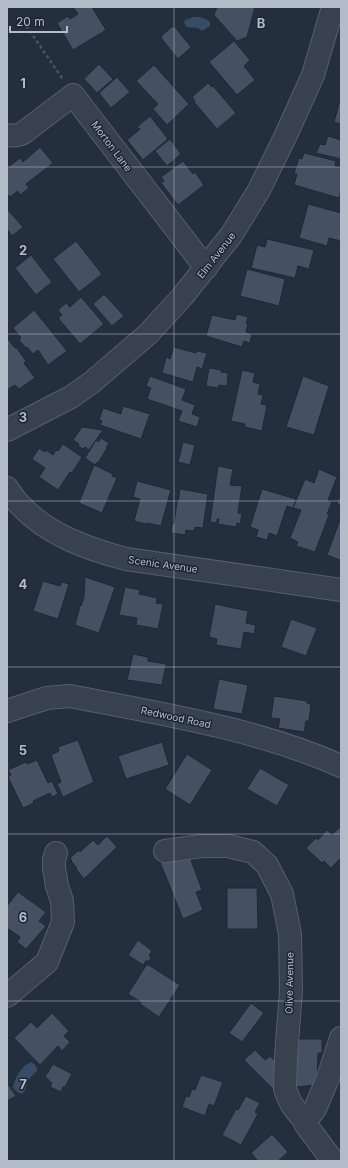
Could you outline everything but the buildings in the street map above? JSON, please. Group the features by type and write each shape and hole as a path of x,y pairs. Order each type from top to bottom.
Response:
{"street":[{"name":"Elm Avenue","path":"7,430 72,397 91,383 148,334 206,268 232,234 259,190 286,135 313,75 333,7"},
{"name":"Morton Lane","path":"73,95 206,268"},
{"path":"7,135 13,136 23,133 73,95"},
{"name":"Scenic Avenue","path":"7,488 20,505 40,523 85,547 106,554 126,559 341,590"},
{"name":"Redwood Road","path":"7,711 47,698 70,696 238,730 295,748 341,766"},
{"name":"Olive Avenue","path":"165,851 201,846 228,846 253,852 267,865 282,894 290,934 291,991 285,1089 292,1105 333,1161"},
{"path":"7,996 47,962 63,922 62,901 57,886 54,868 54,859 56,854"},
{"path":"302,1117 310,1115 315,1109 328,1078 341,1038"}],"path":[{"path":"23,21 73,95"}],"water":[{"path":"194,17 207,20 210,22 210,26 202,31 198,28 187,27 184,23 185,20"},
{"path":"31,1062 36,1066 37,1071 28,1081 24,1092 19,1093 13,1087 21,1069"}]}
